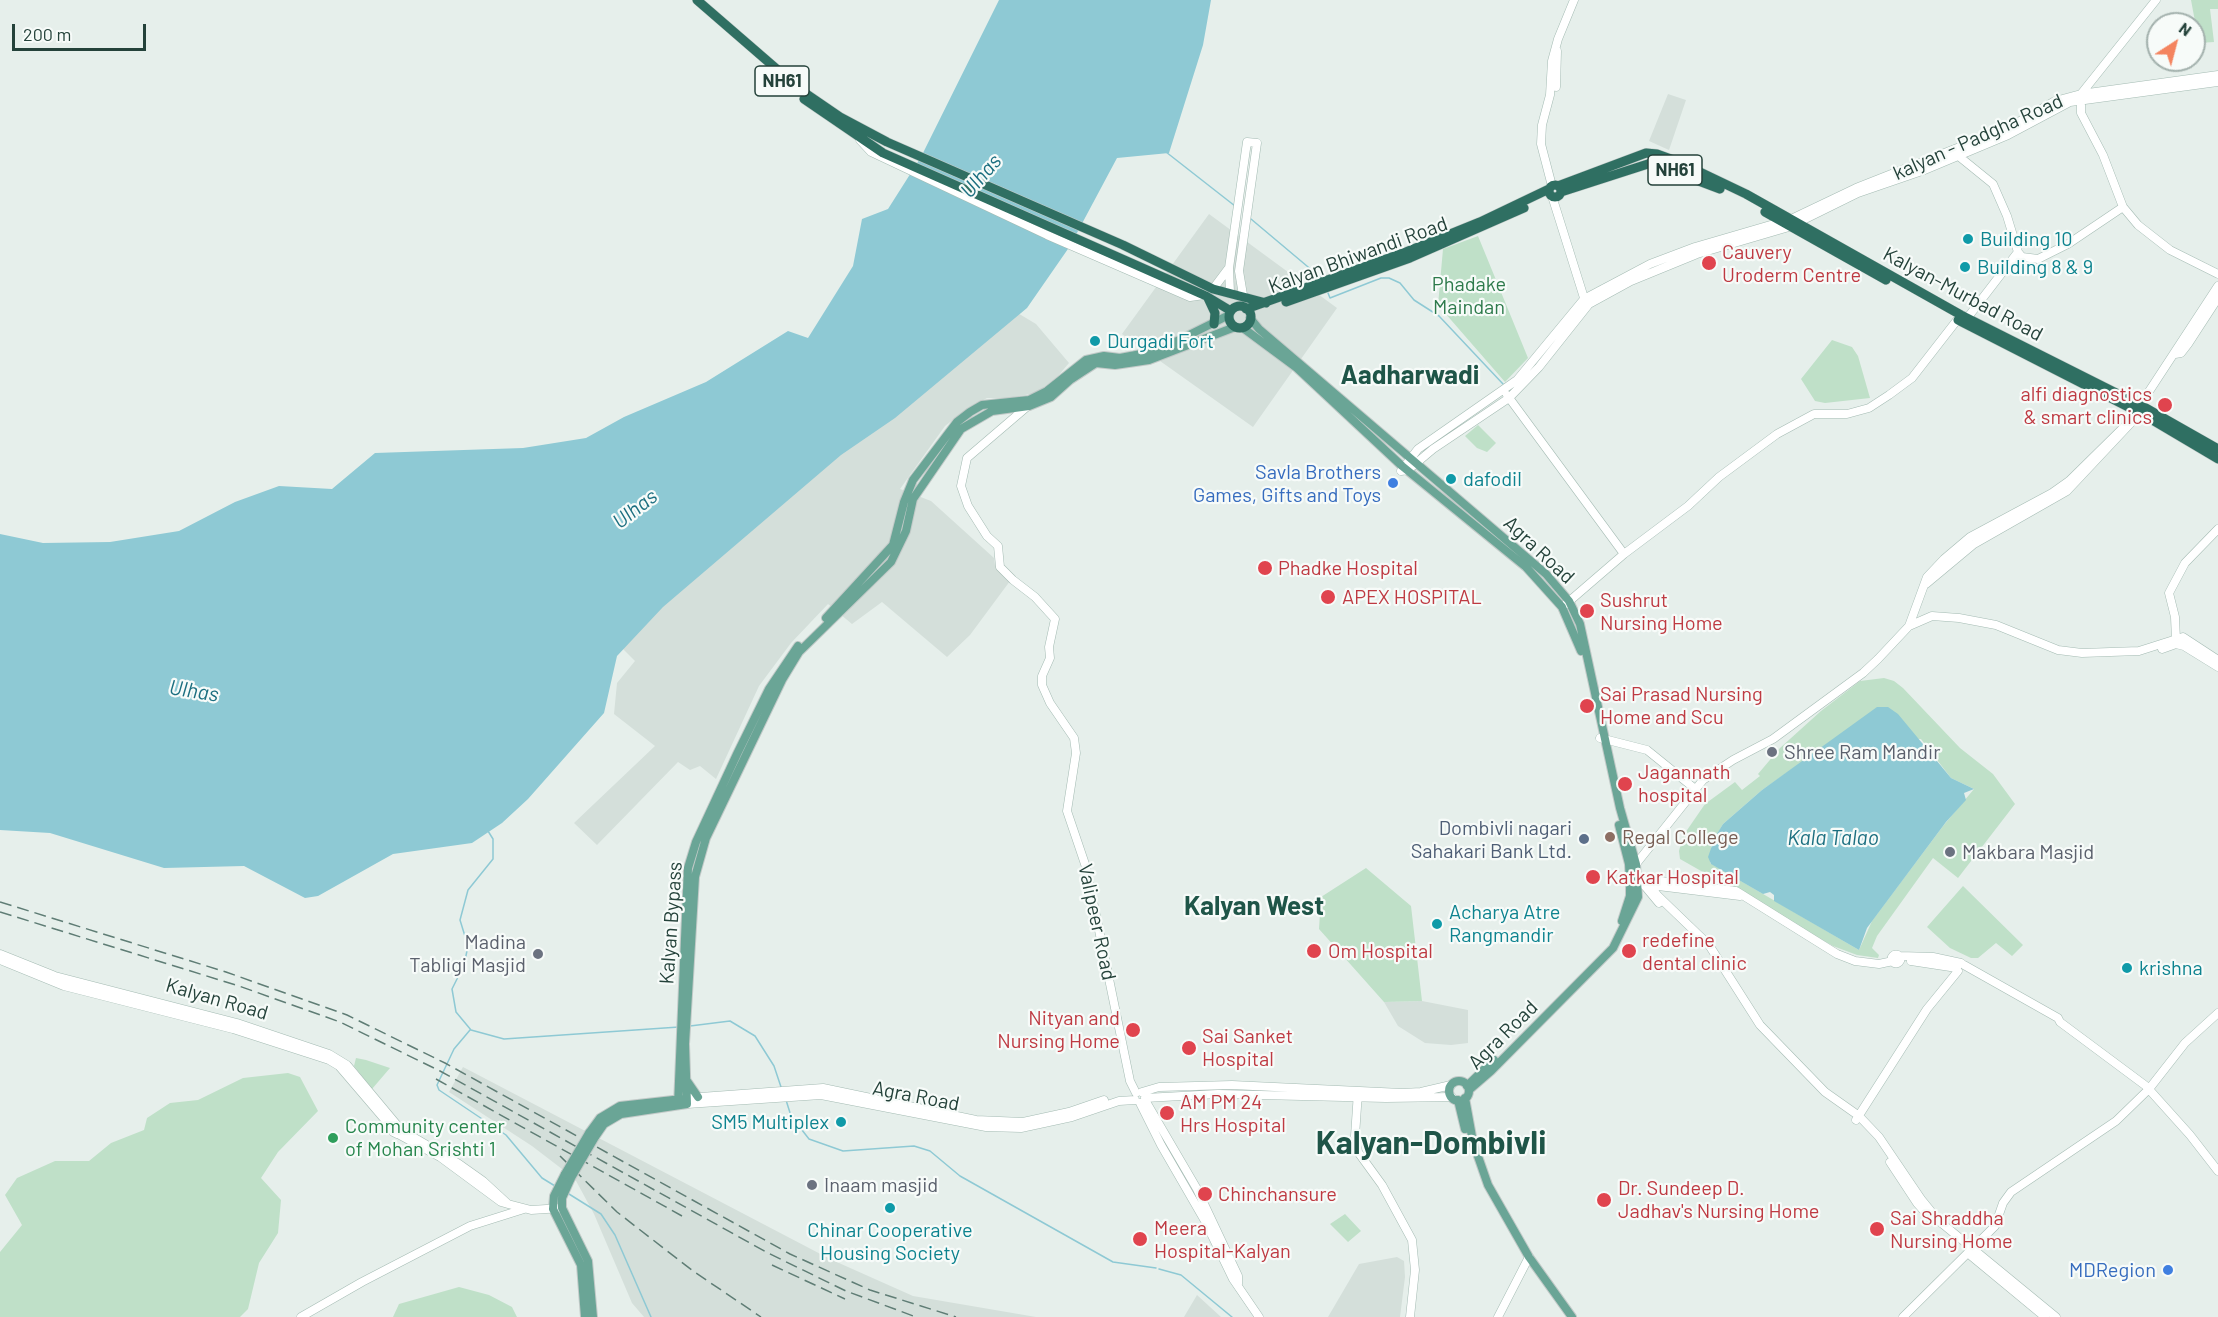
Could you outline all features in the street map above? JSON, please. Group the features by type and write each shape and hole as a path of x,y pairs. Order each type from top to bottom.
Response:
{"highway":[{"name":"NH61","path":"689,0 799,95 882,155 1117,261 1208,292 1241,312"},
{"name":"Kalyan Bhiwandi Road","path":"697,0 802,91 840,117 887,142 1123,245 1208,292 1243,295 1266,303"},
{"name":"NH61","path":"1554,188 1651,163 1744,199 1962,319"},
{"name":"Kalyan Bhiwandi Road","path":"1241,312 1328,284 1479,230 1554,188"},
{"name":"Kalyan Bhiwandi Road","path":"1328,284 1378,261 1480,222 1554,188"},
{"name":"Kalyan Bhiwandi Road","path":"1241,312 1316,288"},
{"path":"1208,292 1215,313 1214,324"},
{"path":"1241,312 1239,327 1230,322 1241,312"},
{"name":"Kalyan-Murbad Road","path":"1962,319 2218,449"},
{"name":"NH61","path":"2141,408 2218,459"}],"main road":[{"path":"1029,403 1086,360 1104,356 1120,358 1157,351 1241,312"},
{"name":"Agra Road","path":"1241,312 1407,466"},
{"path":"1029,403 1051,397 1070,380 1096,363 1115,365 1149,360 1239,327"},
{"name":"Agra Road","path":"1239,327 1297,368 1407,466 1527,567 1566,604 1584,660 1602,739 1641,881"},
{"name":"Kalyan Bypass","path":"683,1102 683,1017 692,877 706,838 772,690 799,652 891,562 906,531 913,499 961,429 992,411 1029,403"},
{"name":"Agra Road","path":"1602,739 1641,881"},
{"name":"Agra Road","path":"1462,1094 1608,944 1623,920 1630,896 1641,881"},
{"name":"Kalyan Bypass","path":"682,1045 685,1078 683,1102"},
{"path":"685,1078 698,1097"},
{"path":"1462,1094 1451,1085 1461,1081 1462,1094 1482,1170 1495,1205 1528,1259 1567,1314"},
{"path":"585,1317 581,1265 557,1209 568,1176 601,1122 620,1106 683,1102"},
{"path":"557,1209 588,1261 593,1317"}],"street":[{"path":"1574,0 1557,46 1552,96 1541,144 1554,188 1557,210 1586,302"},
{"path":"2156,0 2080,97 2081,113 2103,155 2123,207 2138,225 2170,250 2218,274"},
{"name":"kalyan - Padgha Road","path":"1790,223 1857,191 1955,154 2009,130 2055,101 2202,82 2218,75"},
{"path":"2202,82 2218,82"},
{"path":"857,137 871,152 882,155"},
{"path":"1230,293 1229,272 1248,142 1257,143 1240,277 1243,295"},
{"path":"1955,154 1993,184 2007,216 2018,252 2022,257 2038,259 2068,244 2123,207"},
{"path":"1407,466 1453,430 1507,394 1586,302 1650,264 1695,247 1751,236 1790,223"},
{"path":"1566,604 1624,554 1776,434 1814,414 1847,414 1869,408 1889,396 1912,378 2018,252"},
{"path":"1229,272 1240,277"},
{"path":"1208,292 1229,272"},
{"path":"1909,626 1926,584 1970,537 2067,491 2141,408 2218,286"},
{"path":"2175,354 2181,353 2188,344 2218,298"},
{"path":"1507,394 1624,554"},
{"name":"Valipeer Road","path":"1029,403 967,459 961,486 963,498 987,536 998,546 1000,567 1035,597 1054,619 1049,648 1050,658 1042,676 1042,685 1050,703 1074,738 1076,753 1067,812 1086,867 1131,1074 1130,1081 1238,1284 1259,1317"},
{"path":"2176,641 2175,617 2169,593 2185,562 2218,529"},
{"path":"1915,609 1925,617 1996,627 2081,658 2153,653 2176,641 2187,644 2218,660"},
{"path":"1636,864 1694,788 1719,768 1773,739 1863,673 1909,626 1925,617"},
{"path":"2187,644 2218,667"},
{"path":"1602,739 1647,750 1694,788"},
{"path":"1641,881 1736,891 1740,896 1837,954 1855,961 1875,963 1896,959 1944,962 1961,967 2028,1000 2058,1018 2060,1022 2145,1089 2190,1135 2218,1171"},
{"path":"1641,881 1709,945 1743,1002 1767,1034 1825,1092 1857,1118 1879,1140 1921,1199 1940,1221 1969,1251 2045,1317"},
{"name":"Kalyan Road","path":"0,954 55,976 237,1023 300,1042 335,1060 397,1129 467,1170 508,1204 524,1209 557,1209"},
{"name":"Kalyan Road","path":"0,960 64,986 233,1029 335,1060"},
{"path":"1857,1118 1927,1009 1961,967"},
{"path":"1903,1317 1995,1226 2003,1203 2011,1192 2116,1121 2185,1043 2218,1013"},
{"name":"Agra Road","path":"1422,1095 1451,1085"},
{"path":"2145,1089 2218,1177"},
{"name":"Agra Road","path":"683,1102 823,1091 999,1128 1021,1128 1071,1117 1119,1101 1140,1097 1218,1094 1462,1094"},
{"name":"Agra Road","path":"683,1102 698,1097 773,1094"},
{"path":"1358,1094 1355,1136 1358,1152 1382,1185 1412,1239 1415,1270 1410,1317"},
{"path":"301,1317 362,1282 470,1226 524,1209"},
{"path":"1969,1251 2056,1317"},
{"path":"1498,1317 1528,1259"}],"shaded area":[{"path":"1668,94 1686,100 1669,150 1649,141"},
{"path":"1209,214 1337,308 1253,427 1122,334"},
{"path":"1016,312 1036,324 1069,363 1058,376 1036,393 1008,398 987,398 970,407 945,426 900,489 931,501 994,558 995,565 1010,581 970,635 947,657 882,602 852,624 828,604 791,643 759,686 716,779 700,766 690,770 678,762 597,845 574,823 655,746 614,714 617,683 635,661 614,640 706,562"},
{"path":"1422,1001 1468,1010 1468,1043 1451,1045 1425,1043 1398,1026 1384,1002"},
{"path":"463,1067 830,1259 913,1296 1036,1317 644,1317 632,1303 594,1214 575,1179 532,1146 449,1092"},
{"path":"1397,1257 1404,1261 1405,1277 1400,1317 1328,1317 1359,1264"},
{"path":"1197,1295 1221,1317 1184,1317"}],"green space":[{"path":"2191,0 2218,0 2218,9 2210,9 2214,42 2206,43 2206,12 2193,12"},
{"name":"Phadake Maindan","path":"1478,236 1528,358 1505,382 1438,305 1443,249"},
{"path":"1832,340 1852,347 1858,356 1870,398 1825,403 1815,401 1801,379"},
{"path":"1478,425 1496,443 1487,452 1477,448 1465,436"},
{"path":"1884,678 1894,681 1903,688 1960,748 1993,774 2015,804 1958,878 1933,858 1877,936 1872,948 1879,955 1878,958 1857,955 1833,946 1680,859 1679,851 1683,836 1705,804 1735,782 1742,790 1760,776 1758,774 1780,748 1821,711 1860,681","holes":["1837,738 1921,739 1951,778 1974,789 1943,826 1872,921 1859,950 1710,863 1712,843 1723,824 1762,790"]},
{"path":"1366,868 1411,906 1422,1001 1384,1002 1319,929 1321,897"},
{"path":"1963,886 2023,945 2012,956 1996,943 1978,958 1971,958 1950,948 1927,927"},
{"path":"356,1058 390,1068 372,1089 354,1066"},
{"path":"288,1073 300,1077 318,1111 278,1152 261,1178 281,1200 278,1233 259,1263 248,1309 240,1317 0,1317 0,1252 22,1225 5,1195 17,1178 55,1161 89,1161 111,1143 144,1130 147,1118 170,1103 198,1100 243,1078"},
{"path":"1345,1214 1361,1231 1348,1242 1330,1224"},
{"path":"459,1287 489,1295 512,1307 517,1317 393,1317 399,1304"}],"water":[{"name":"Ulhas","path":"999,0 1211,0 1203,45 1169,153 1117,158 1070,246 1027,308 895,418 841,455 663,607 617,656 604,713 528,799 502,823 472,843 393,854 318,896 305,898 244,866 164,868 50,833 0,830 0,534 43,543 110,542 179,531 235,502 279,486 332,489 375,453 523,448 586,438 624,417 706,382 788,331 808,338 853,266 862,219 888,209 921,157"},
{"name":"Kala Talao","path":"1877,707 1888,707 1898,714 1951,778 1974,789 1964,793 1966,800 1946,822 1867,928 1859,950 1774,901 1774,895 1770,892 1763,894 1711,864 1708,857 1715,837 1723,824 1762,790"}],"waterway":[{"path":"1166,152 1235,206"},
{"path":"1251,219 1320,277"},
{"path":"1328,293 1330,298 1381,278 1389,278 1400,283 1414,300 1439,316 1503,384"},
{"path":"488,831 493,839 493,859 468,890 460,920 468,946 464,965 452,989 456,1012 471,1030 504,1039 679,1027"},
{"path":"690,1026 730,1021 755,1036 774,1066 781,1087"},
{"path":"470,1030 454,1049 437,1085 439,1090 506,1135 542,1178 555,1186"},
{"path":"786,1100 791,1116 809,1139 843,1151 914,1146 930,1151 960,1176 1113,1262 1156,1268"},
{"path":"569,1194 601,1214 615,1235 651,1317"},
{"path":"1159,1269 1181,1275 1232,1317"}],"railway":[{"path":"0,902 226,972 347,1015 445,1063 790,1254 870,1290 956,1317"},
{"path":"0,912 239,986 340,1022 440,1071 768,1253 846,1291 916,1317"},
{"path":"436,1079 682,1216"},
{"path":"560,1156 617,1212 693,1271 761,1317"},
{"path":"772,1265 845,1299"}],"place":[{"name":"Building 10","path":"1968,239"},
{"name":"Cauvery Uroderm Centre","path":"1709,263"},
{"name":"Building 8 & 9","path":"1965,267"},
{"name":"Durgadi Fort","path":"1095,341"},
{"name":"alfi diagnostics & smart clinics","path":"2165,405"},
{"name":"dafodil","path":"1451,479"},
{"name":"Savla Brothers Games, Gifts and Toys","path":"1393,483"},
{"name":"Phadke Hospital","path":"1265,568"},
{"name":"APEX HOSPITAL","path":"1328,597"},
{"name":"Sushrut Nursing Home","path":"1587,611"},
{"name":"Sai Prasad Nursing Home and Scu","path":"1587,706"},
{"name":"Shree Ram Mandir","path":"1772,752"},
{"name":"Jagannath hospital","path":"1625,784"},
{"name":"Regal College","path":"1610,837"},
{"name":"Dombivli nagari Sahakari Bank Ltd.","path":"1584,839"},
{"name":"Makbara Masjid","path":"1950,852"},
{"name":"Katkar Hospital","path":"1593,877"},
{"name":"Acharya Atre Rangmandir","path":"1437,924"},
{"name":"Om Hospital","path":"1314,951"},
{"name":"redefine dental clinic","path":"1629,951"},
{"name":"Madina Tabligi Masjid","path":"538,954"},
{"name":"krishna","path":"2127,968"},
{"name":"Nityan and Nursing Home","path":"1133,1030"},
{"name":"Sai Sanket Hospital","path":"1189,1048"},
{"name":"AM PM 24 Hrs Hospital","path":"1167,1113"},
{"name":"SM5 Multiplex","path":"841,1122"},
{"name":"Community center of Mohan Srishti 1","path":"333,1138"},
{"name":"Inaam masjid","path":"812,1185"},
{"name":"Chinchansure","path":"1205,1194"},
{"name":"Dr. Sundeep D. Jadhav's Nursing Home","path":"1604,1200"},
{"name":"Chinar Cooperative Housing Society","path":"890,1208"},
{"name":"Sai Shraddha Nursing Home","path":"1877,1229"},
{"name":"Meera Hospital-Kalyan","path":"1140,1239"},
{"name":"MDRegion","path":"2168,1270"}],"district":[{"name":"Aadharwadi","path":"1410,375"},
{"name":"Kalyan West","path":"1254,906"},
{"name":"Kalyan-Dombivli","path":"1431,1143"}]}
